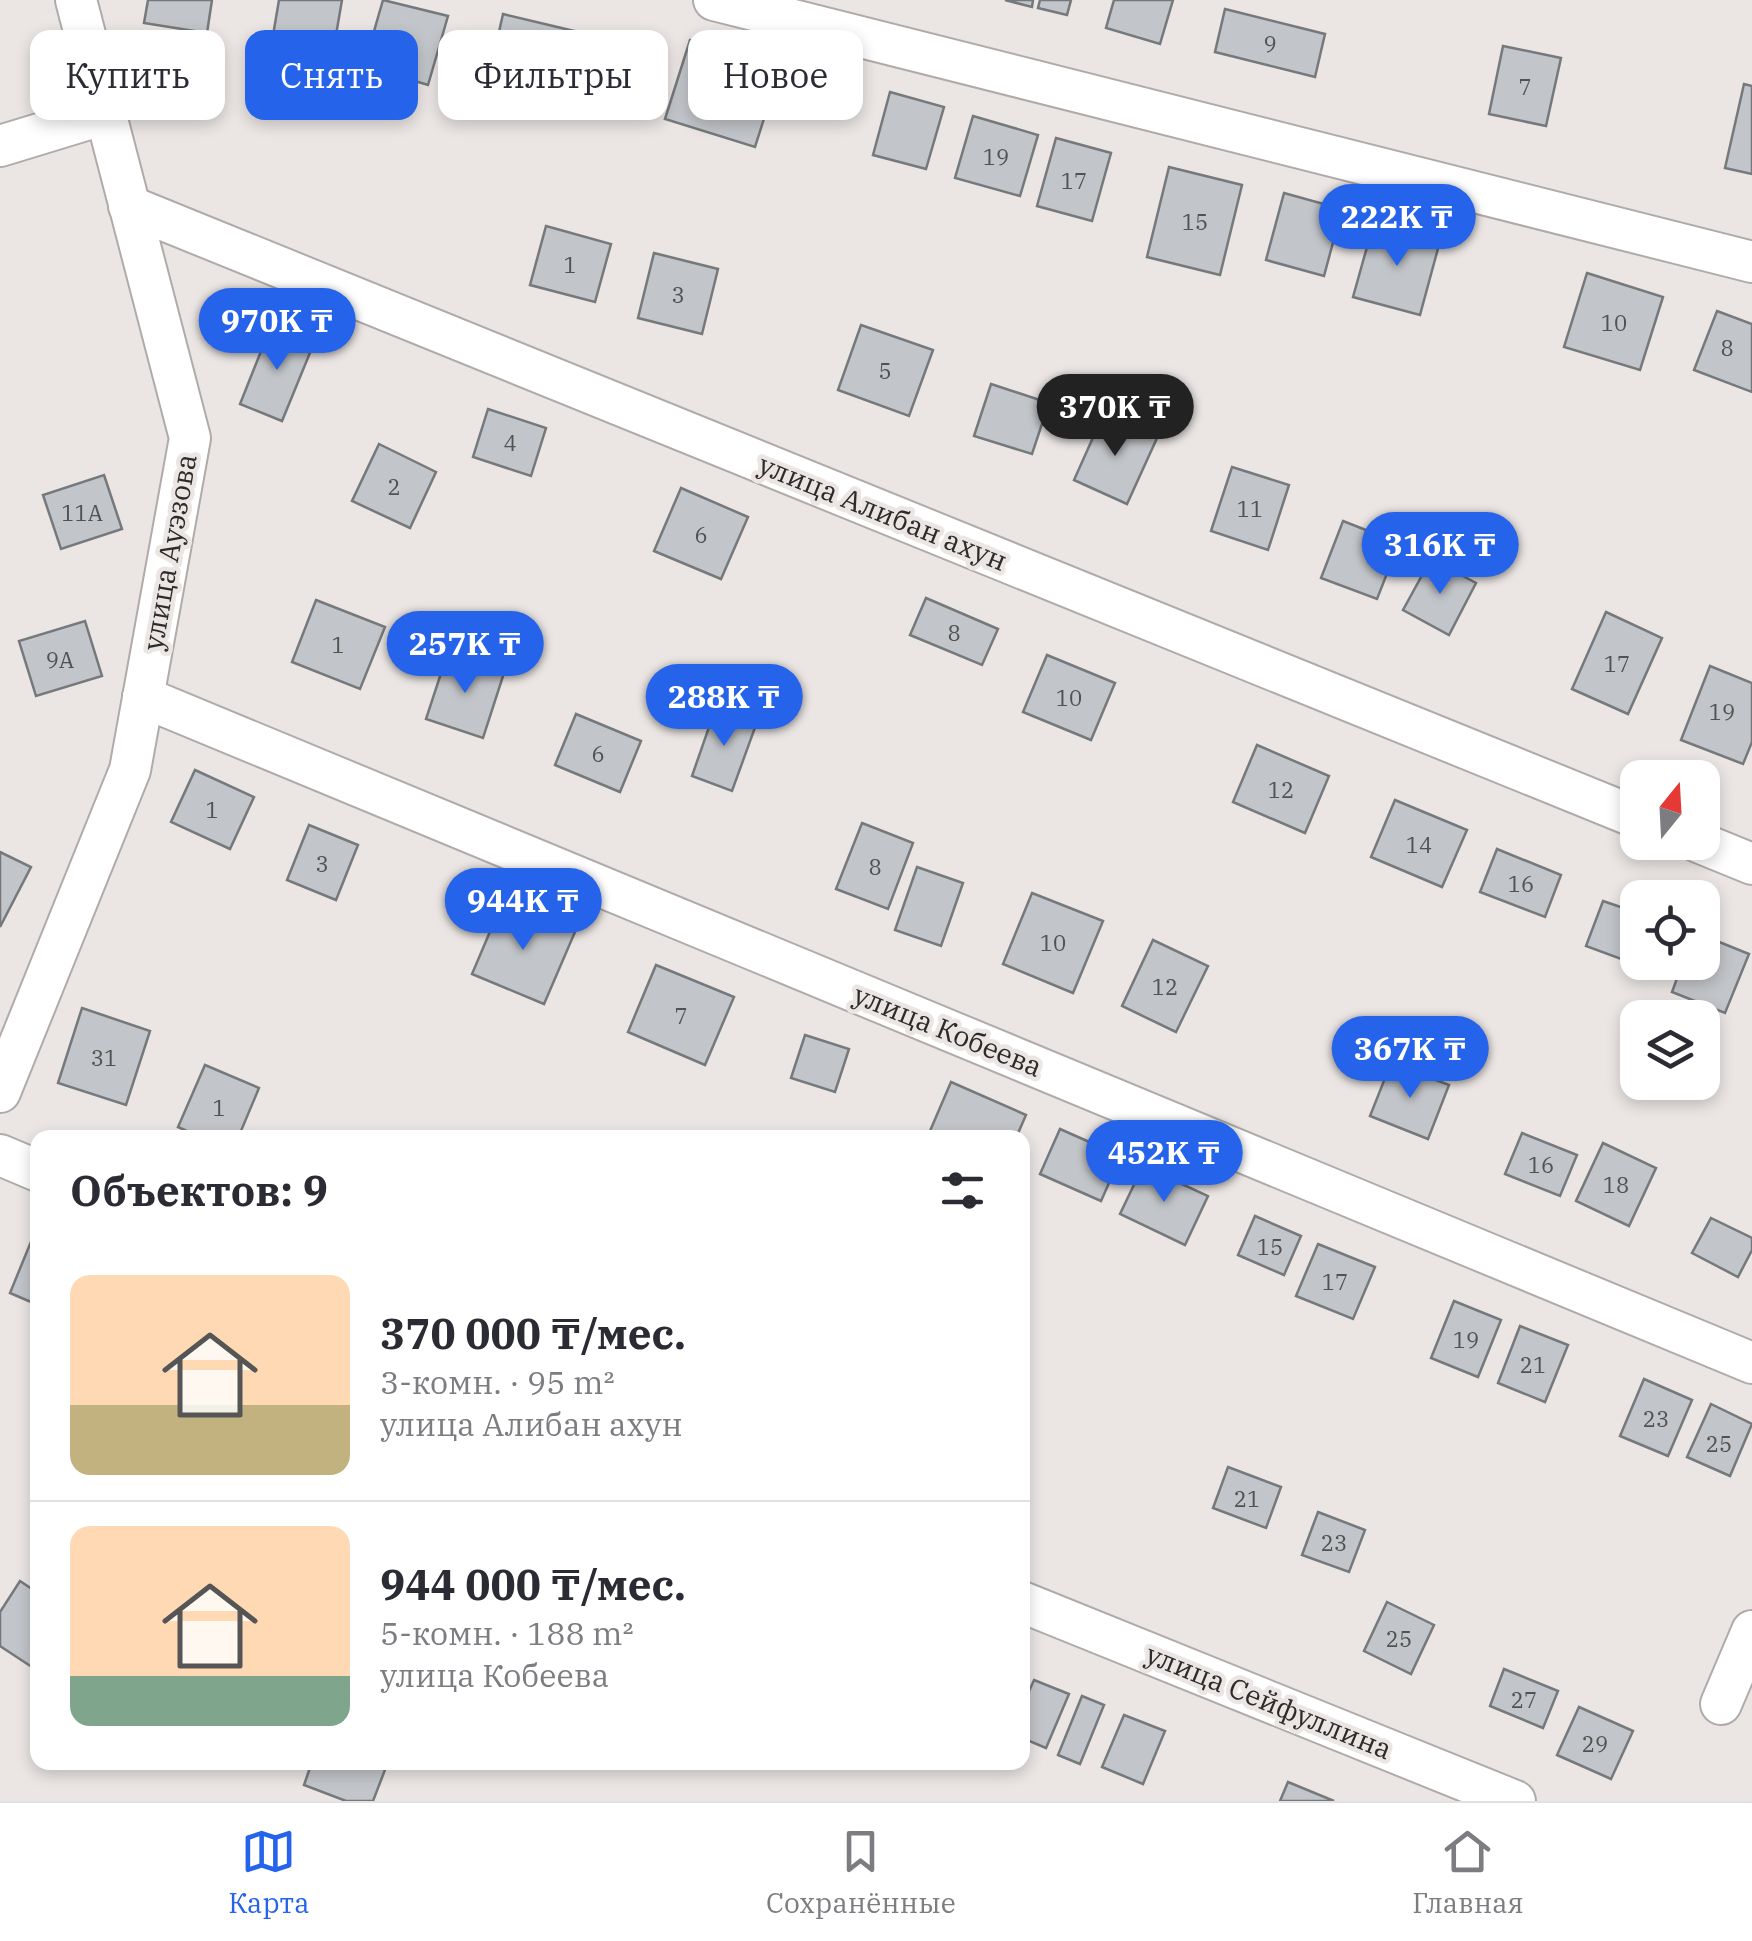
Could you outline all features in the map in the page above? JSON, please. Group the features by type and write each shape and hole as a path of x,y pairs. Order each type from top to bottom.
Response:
{"street":[{"name":"улица Ауэзова","path":"76,0 84,30"},
{"path":"714,0 1752,262"},
{"path":"0,146 85,120"},
{"name":"улица Ауэзова","path":"0,1092 130,770 190,438 107,120"},
{"name":"улица Алибан ахун","path":"130,206 1620,811"},
{"name":"улица Кобеева","path":"143,697 1752,1362"},
{"path":"1720,851 1752,864"},
{"path":"0,1155 30,1168"},
{"name":"улица Сейфуллина","path":"1030,1605 1515,1801"},
{"path":"1721,1704 1752,1632"}],"building":[{"path":"148,0 212,0 207,30 144,23"},
{"path":"279,0 342,0 337,30 274,30"},
{"path":"383,0 448,16 444,30 438,30 438,50 428,85 418,82 418,30 374,30"},
{"path":"1005,0 1033,0 1032,7"},
{"path":"1040,0 1071,0 1067,15 1038,8"},
{"path":"1114,0 1173,0 1160,44 1106,28"},
{"path":"1225,9 1325,34 1315,77 1215,52"},
{"path":"503,14 570,30 499,30"},
{"path":"688,46 688,120 764,120 755,147 668,120"},
{"path":"1503,46 1561,58 1546,126 1489,114"},
{"path":"1744,84 1752,86 1752,174 1725,168"},
{"path":"890,92 944,107 926,169 873,155"},
{"path":"973,116 1038,135 1020,196 955,178"},
{"path":"1056,138 1111,153 1092,221 1037,206"},
{"path":"1169,167 1242,185 1220,275 1147,257"},
{"path":"1284,193 1342,209 1324,276 1266,260"},
{"path":"1374,222 1440,241 1420,315 1353,297"},
{"path":"546,226 611,244 595,302 530,285"},
{"path":"654,253 718,269 702,334 638,318"},
{"path":"1587,273 1663,297 1640,370 1564,347"},
{"path":"1717,311 1752,324 1752,392 1694,370"},
{"path":"861,325 933,350 909,416 838,390"},
{"path":"271,326 314,343 282,421 240,404"},
{"path":"991,384 1049,403 1032,454 974,436"},
{"path":"488,409 546,428 531,476 473,457"},
{"path":"1104,413 1157,438 1127,504 1074,480"},
{"path":"379,444 436,472 410,528 352,501"},
{"path":"1232,467 1289,485 1268,550 1211,531"},
{"path":"104,475 122,529 61,549 43,495"},
{"path":"681,488 748,517 721,579 654,551"},
{"path":"1343,521 1399,543 1377,599 1321,578"},
{"path":"1431,559 1476,583 1449,635 1403,610"},
{"path":"926,598 998,629 982,665 910,635"},
{"path":"316,600 385,627 360,689 292,662"},
{"path":"1606,612 1662,638 1628,714 1572,689"},
{"path":"85,621 102,676 36,696 19,641"},
{"path":"447,655 504,673 483,738 426,719"},
{"path":"1047,655 1115,683 1091,740 1023,712"},
{"path":"1710,666 1752,683 1752,742 1743,764 1681,740"},
{"path":"716,707 757,722 732,791 692,776"},
{"path":"576,714 641,741 620,792 555,765"},
{"path":"1257,745 1329,776 1305,833 1233,802"},
{"path":"195,770 254,797 230,849 171,822"},
{"path":"1395,800 1467,830 1442,887 1371,857"},
{"path":"862,823 913,843 888,909 836,889"},
{"path":"309,825 358,845 336,900 287,880"},
{"path":"1497,849 1561,875 1545,917 1480,892"},
{"path":"0,852 31,867 0,927"},
{"path":"917,867 963,883 941,946 895,930"},
{"path":"1032,893 1103,921 1073,993 1003,964"},
{"path":"503,901 575,932 544,1004 472,974"},
{"path":"1603,901 1620,907 1620,959 1586,946"},
{"path":"1153,940 1208,966 1176,1032 1122,1006"},
{"path":"1720,942 1749,954 1725,1013 1720,1011 1720,1000 1692,1000 1672,992 1676,980 1720,980"},
{"path":"656,965 734,997 705,1065 628,1032"},
{"path":"82,1008 150,1031 126,1105 58,1083"},
{"path":"805,1035 849,1049 835,1092 791,1078"},
{"path":"1391,1063 1449,1085 1428,1139 1370,1116"},
{"path":"205,1065 259,1088 241,1130 178,1127"},
{"path":"951,1082 1026,1115 1019,1130 930,1130"},
{"path":"1060,1129 1121,1156 1101,1201 1040,1174"},
{"path":"1522,1133 1577,1155 1560,1196 1505,1174"},
{"path":"1603,1143 1656,1168 1629,1226 1576,1201"},
{"path":"1143,1166 1208,1196 1185,1245 1120,1214"},
{"path":"1255,1216 1301,1236 1284,1275 1238,1255"},
{"path":"1711,1218 1752,1238 1752,1250 1738,1277 1692,1253"},
{"path":"30,1244 30,1302 10,1293"},
{"path":"1318,1244 1375,1267 1353,1319 1296,1296"},
{"path":"1454,1301 1501,1320 1478,1377 1431,1358"},
{"path":"1520,1326 1568,1345 1545,1402 1498,1383"},
{"path":"1644,1379 1692,1400 1668,1456 1620,1436"},
{"path":"1711,1404 1752,1424 1730,1476 1687,1457"},
{"path":"1228,1467 1281,1487 1266,1528 1213,1508"},
{"path":"1318,1512 1365,1530 1349,1572 1302,1555"},
{"path":"20,1581 30,1588 30,1666 0,1646 0,1612"},
{"path":"1387,1602 1434,1625 1411,1674 1364,1651"},
{"path":"1504,1669 1558,1691 1543,1728 1490,1706"},
{"path":"1034,1680 1069,1694 1046,1748 1030,1741 1030,1689"},
{"path":"1082,1696 1104,1705 1080,1764 1058,1755"},
{"path":"1579,1707 1633,1731 1611,1779 1557,1755"},
{"path":"1124,1715 1165,1731 1143,1784 1102,1767"},
{"path":"309,1770 385,1770 373,1801 346,1801 304,1785"},
{"path":"1288,1782 1334,1801 1280,1801"}]}
